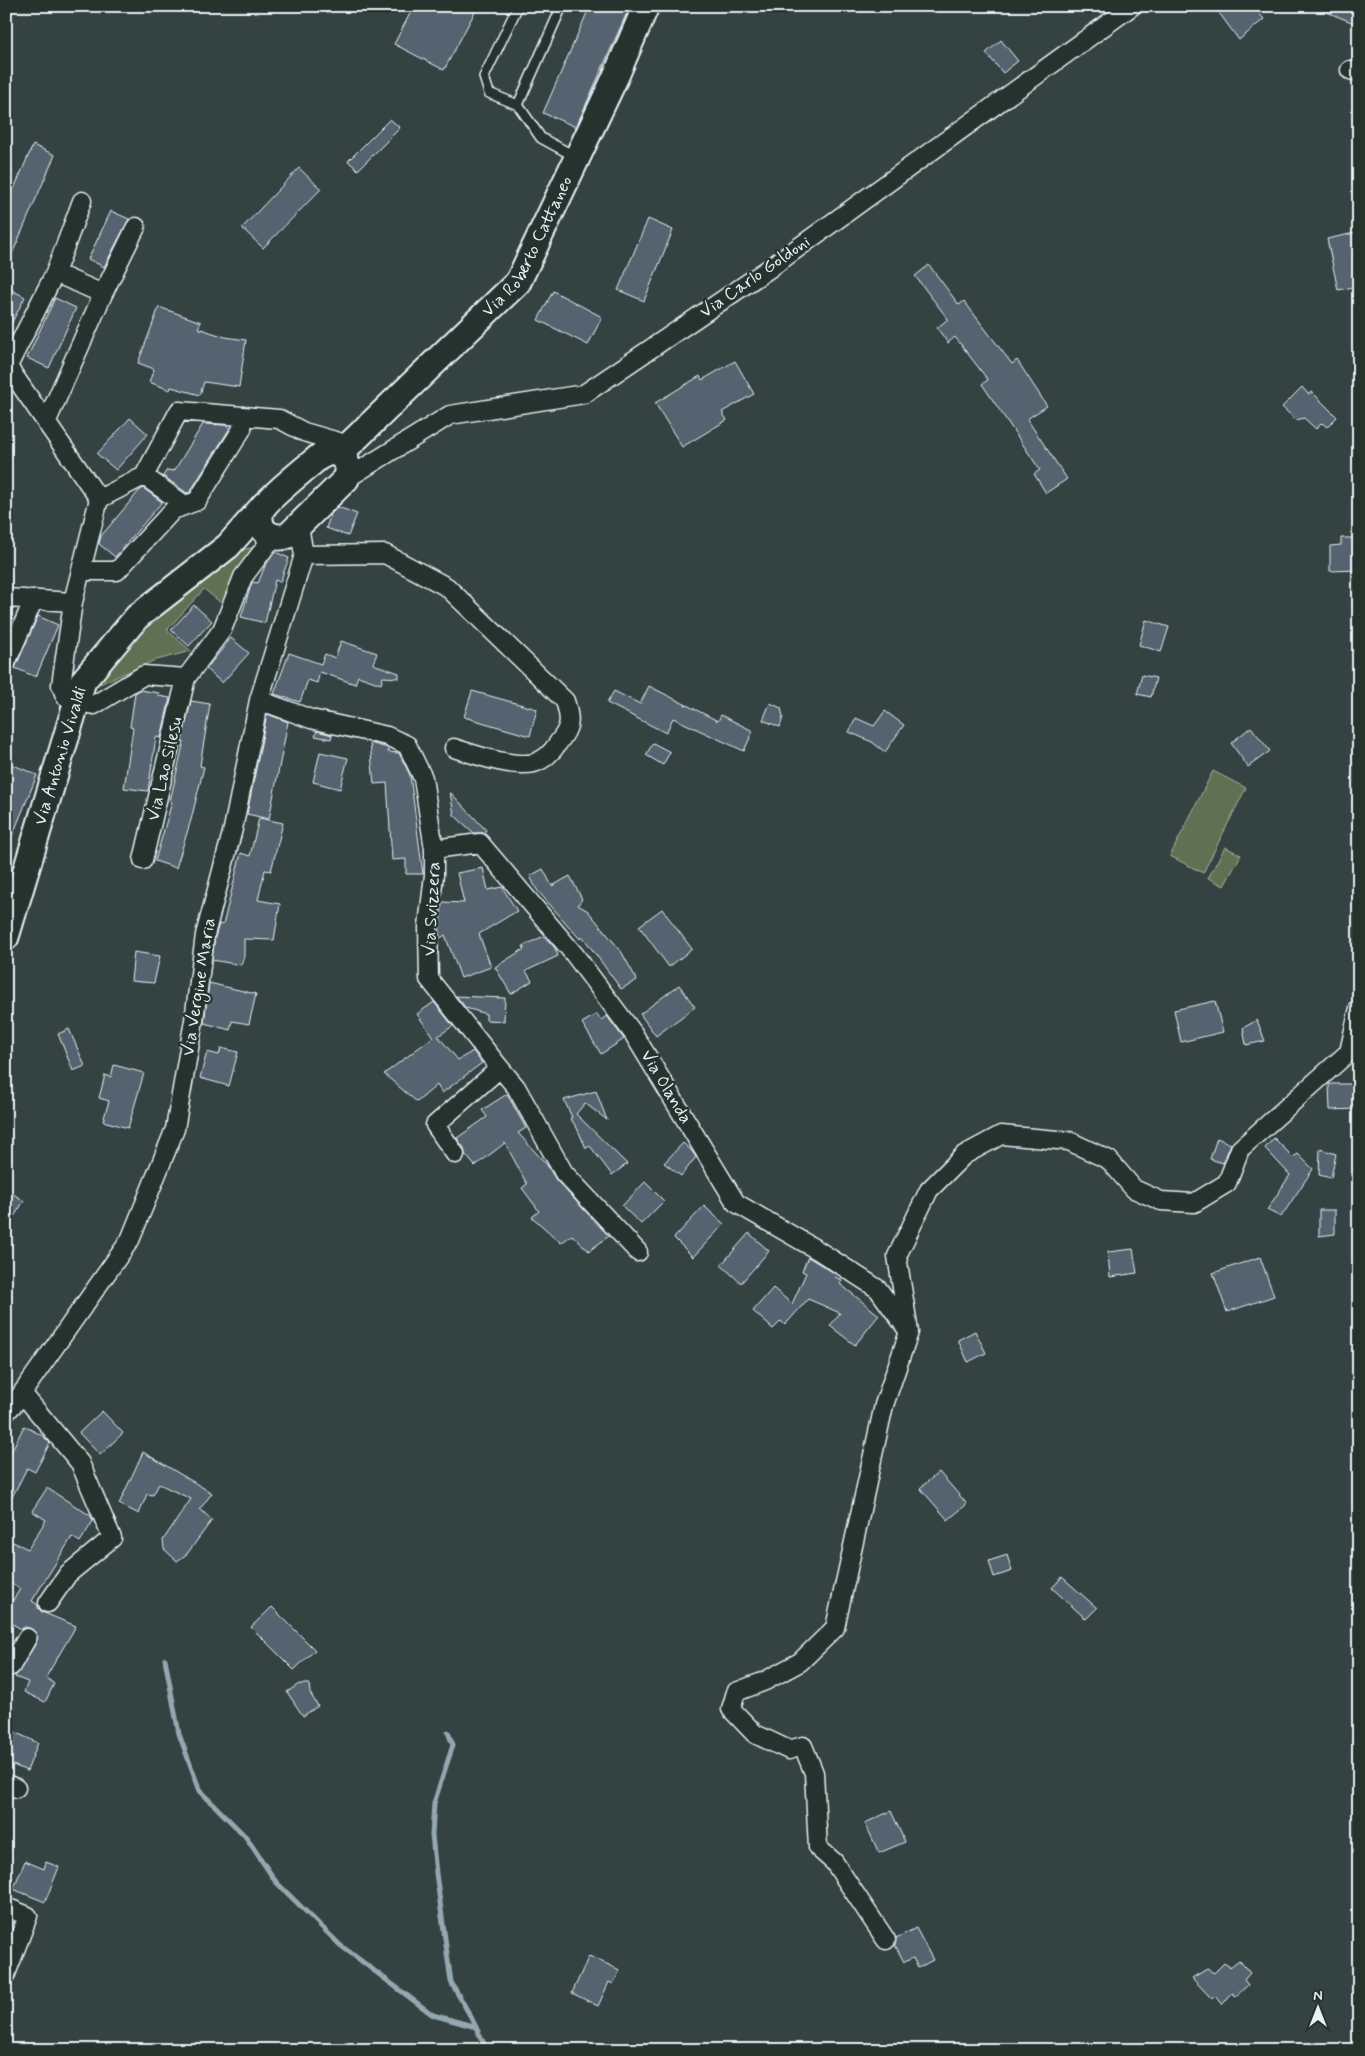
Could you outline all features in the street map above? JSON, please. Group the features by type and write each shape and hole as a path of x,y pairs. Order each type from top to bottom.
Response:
{"main road":[{"name":"Via Roberto Cattaneo","path":"299,526 347,462 518,282 646,6"},
{"path":"317,459 347,462"},
{"name":"Via Antonio Vivaldi","path":"6,937 84,681 136,617 228,546 265,504 317,459"},
{"path":"265,504 260,514 260,522 264,530 271,536"},
{"name":"Via Antonio Vivaldi","path":"228,546 271,536 286,536 299,526"}],"street":[{"name":"Via Carlo Goldoni","path":"347,462 450,415 584,394 770,268 1132,6"},
{"path":"82,201 55,272 7,365 99,499"},
{"path":"46,423 103,294 136,227"},
{"path":"55,272 103,294"},
{"path":"186,678 144,675 94,705 77,702 65,696 61,685 73,602 99,499 144,476 179,411 279,419 304,432 347,462"},
{"path":"81,571 117,571 173,510 197,500 242,429 243,416"},
{"path":"304,432 308,446 317,459"},
{"path":"144,476 185,505"},
{"name":"Via Vergine Maria","path":"6,1412 22,1393 130,1240 174,1129 194,1020 205,935 233,829 259,700 304,555 299,526"},
{"name":"Via Lao Silesu","path":"143,860 186,678 222,630 243,577 271,536"},
{"path":"304,555 385,554 447,586 565,701 570,717 568,732 552,752 536,762 520,764 485,758 454,748"},
{"path":"6,598 73,602"},
{"path":"6,663 34,600"},
{"name":"Via Svizzera","path":"259,700 311,719 387,736 407,744 423,778 434,849 434,875 428,926 429,979 516,1087 564,1173 638,1252"},
{"name":"Via Olanda","path":"434,849 480,843 574,954 633,1033 736,1203 820,1251 878,1289 909,1332"},
{"path":"886,1940 834,1862 818,1848 814,1773 803,1746 789,1750 755,1734 731,1709 736,1692 765,1681 800,1662 835,1628 884,1405 909,1332 897,1256 929,1190 964,1155 1001,1135 1069,1142 1109,1160 1134,1189 1161,1200 1194,1203 1227,1183 1240,1149 1349,1052 1359,1008"},
{"path":"454,1154 435,1125 500,1068"},
{"path":"22,1393 80,1463 112,1538 68,1574 48,1603"},
{"path":"6,1664 10,1666 27,1638"},
{"path":"6,1907 28,1916 6,1974"}],"lane":[{"path":"518,6 484,78 489,93 518,105 541,138 577,157"},
{"path":"518,105 562,6"}],"green space":[{"path":"259,546 227,608 204,589 167,630 191,651 153,661 100,684 99,668 221,555"},
{"path":"1213,771 1246,788 1203,873 1170,856"},
{"path":"1225,847 1241,855 1224,886 1208,878"}],"building":[{"path":"414,6 478,6 444,70 394,44"},
{"path":"590,6 630,6 576,127 543,113"},
{"path":"1214,6 1253,6 1264,19 1239,40"},
{"path":"1359,6 1359,25 1314,7"},
{"path":"1001,40 1018,61 1003,73 986,53"},
{"path":"390,119 400,128 358,170 348,161"},
{"path":"33,145 55,155 6,268 6,207"},
{"path":"299,168 321,189 263,248 242,228"},
{"path":"111,211 129,219 104,267 88,259"},
{"path":"648,219 673,230 644,301 618,290"},
{"path":"1359,232 1359,286 1338,290 1327,239"},
{"path":"929,265 959,305 964,301 1012,364 1017,360 1047,406 1027,419 1067,479 1046,493 1034,474 1040,470 982,384 988,380 955,337 948,343 937,328 948,319 915,276"},
{"path":"6,287 25,297 6,334"},
{"path":"553,291 602,317 588,345 538,320"},
{"path":"55,298 76,308 49,368 27,358"},
{"path":"159,307 201,322 198,328 225,337 246,340 239,387 204,382 200,395 171,387 170,390 149,382 154,369 138,363"},
{"path":"735,361 754,394 722,412 727,420 682,447 655,403 700,376 702,380"},
{"path":"1302,387 1308,394 1312,392 1337,417 1327,427 1322,423 1316,429 1304,418 1296,420 1282,407"},
{"path":"130,418 148,434 116,470 97,454"},
{"path":"203,424 225,425 230,428 190,492 187,493 163,476 167,470 174,471"},
{"path":"143,488 162,502 115,557 99,544 101,536"},
{"path":"338,507 357,514 348,536 326,528 331,514"},
{"path":"1341,538 1359,538 1359,570 1330,571 1330,546 1341,545"},
{"path":"275,552 289,558 280,582 275,580 265,623 241,617 252,582 258,583 265,566"},
{"path":"194,605 212,621 189,646 171,630"},
{"path":"38,616 58,625 36,677 15,668"},
{"path":"1146,620 1169,627 1161,652 1139,645"},
{"path":"231,638 249,653 222,683 206,669"},
{"path":"341,641 377,653 373,664 399,673 399,678 383,677 381,684 358,676 355,684 320,672 317,683 308,680 300,702 274,694 289,653 321,664 325,654 335,658"},
{"path":"1142,675 1156,678 1151,697 1137,694"},
{"path":"649,686 718,721 721,715 753,731 744,751 673,718 666,733 607,703 614,691 640,704"},
{"path":"140,690 159,693 159,696 170,698 161,738 156,737 148,791 124,788 133,728 130,727 135,693"},
{"path":"472,691 537,709 530,736 464,717"},
{"path":"191,701 210,704 200,766 204,767 191,820 176,868 155,861 172,802 170,801"},
{"path":"770,703 781,708 783,717 780,727 763,720"},
{"path":"885,711 904,725 885,752 872,742 849,732 856,718 874,726"},
{"path":"267,714 288,722 269,819 247,814"},
{"path":"1251,727 1270,751 1248,767 1231,743"},
{"path":"317,731 332,735 331,739 315,736"},
{"path":"370,743 388,748 388,752 399,753 410,775 423,874 406,874 406,859 392,860 387,783 374,784"},
{"path":"653,743 670,752 663,765 646,755"},
{"path":"320,752 348,758 340,789 313,782"},
{"path":"11,764 37,775 7,849 6,774"},
{"path":"450,792 486,830 484,833 474,833 454,815"},
{"path":"259,818 283,823 271,871 265,870 258,900 280,904 274,940 244,939 244,956 241,965 212,960 215,937 219,924 223,925 241,853 250,856"},
{"path":"483,868 488,890 502,887 517,911 479,934 491,967 461,978 445,935 439,939 442,902 464,903 457,873"},
{"path":"543,869 552,886 570,876 582,899 578,905 588,911 621,951 637,980 621,989 583,937 580,939 537,890 530,876"},
{"path":"662,909 692,949 669,967 639,926"},
{"path":"544,936 555,948 558,956 526,971 532,981 511,994 495,967 524,949 523,946"},
{"path":"134,952 160,956 154,983 131,981"},
{"path":"209,983 256,994 249,1024 232,1021 230,1030 204,1023"},
{"path":"679,985 695,1007 656,1036 640,1014"},
{"path":"456,996 505,998 504,1021 486,1020 486,1014 466,1008"},
{"path":"1215,1001 1223,1032 1181,1042 1174,1010"},
{"path":"434,1002 453,1026 438,1036 458,1060 473,1051 482,1063 442,1093 437,1085 417,1102 384,1074 433,1037 417,1014"},
{"path":"597,1014 601,1020 607,1016 624,1039 601,1054 582,1023"},
{"path":"1257,1020 1265,1041 1246,1045 1243,1028"},
{"path":"69,1029 85,1066 73,1071 58,1034"},
{"path":"221,1048 238,1052 229,1086 200,1078 207,1052 219,1055"},
{"path":"114,1065 144,1073 128,1128 103,1121 109,1101 99,1098 105,1075 111,1077"},
{"path":"1329,1084 1357,1084 1358,1109 1330,1110"},
{"path":"596,1091 607,1120 585,1103 576,1114 627,1164 612,1175 590,1146 586,1148 570,1118 572,1117 564,1100"},
{"path":"507,1094 526,1128 518,1133 547,1165 556,1180 609,1236 589,1251 572,1235 561,1243 532,1217 539,1211 522,1188 527,1184 505,1143 475,1166 465,1154 464,1148 457,1138 487,1117 482,1110"},
{"path":"1217,1138 1231,1144 1223,1163 1210,1159"},
{"path":"1274,1138 1293,1157 1298,1154 1313,1169 1281,1217 1267,1210 1290,1175 1265,1148"},
{"path":"683,1143 696,1157 681,1176 664,1163"},
{"path":"1320,1149 1336,1154 1331,1178 1319,1175"},
{"path":"645,1182 664,1201 641,1224 622,1206"},
{"path":"6,1189 24,1201 6,1229"},
{"path":"704,1206 724,1224 693,1257 674,1238"},
{"path":"1319,1210 1335,1210 1335,1234 1319,1236"},
{"path":"749,1233 769,1251 741,1283 721,1265"},
{"path":"1133,1249 1137,1273 1110,1277 1108,1252"},
{"path":"808,1257 836,1274 835,1277 842,1280 840,1284 879,1315 855,1345 830,1326 840,1313 808,1299 785,1325 781,1321 773,1329 753,1311 773,1288 792,1304 806,1273 802,1271"},
{"path":"1260,1257 1274,1296 1227,1312 1213,1273"},
{"path":"975,1331 986,1353 968,1362 958,1340"},
{"path":"102,1411 123,1433 100,1455 79,1433"},
{"path":"24,1426 43,1436 50,1443 35,1472 27,1468 6,1509 6,1462"},
{"path":"143,1452 212,1493 200,1509 212,1520 187,1554 177,1561 164,1549 163,1540 191,1499 159,1484 153,1495 147,1494 139,1514 119,1504"},
{"path":"939,1472 967,1504 948,1520 920,1488"},
{"path":"47,1488 91,1516 93,1521 80,1542 72,1537 32,1601 38,1605 42,1612 76,1626 46,1677 54,1684 45,1702 24,1692 28,1682 15,1677 38,1637 32,1629 26,1627 21,1629 6,1620 6,1611 20,1589 6,1580 6,1551 13,1542 28,1549 46,1520 32,1511"},
{"path":"1007,1555 1012,1571 994,1577 989,1561"},
{"path":"1062,1577 1097,1608 1086,1619 1052,1588"},
{"path":"272,1607 315,1650 294,1670 251,1627"},
{"path":"299,1684 309,1684 310,1693 318,1706 303,1716 287,1692"},
{"path":"6,1728 38,1743 27,1771 6,1762"},
{"path":"891,1811 905,1842 879,1853 865,1823"},
{"path":"25,1861 44,1869 46,1862 59,1867 45,1902 13,1889"},
{"path":"916,1928 933,1960 918,1968 913,1958 904,1962 895,1945 896,1938"},
{"path":"589,1956 620,1970 613,1984 609,1982 598,2006 572,1993"},
{"path":"1239,1960 1250,1973 1244,1980 1248,1985 1236,1996 1232,1993 1222,2005 1215,1996 1212,1999 1192,1978 1207,1969 1214,1973 1224,1963 1230,1967"}],"waterway":[{"path":"165,1659 179,1734 200,1791 246,1837 276,1882 340,1945 433,2015 476,2027"},
{"path":"448,1732 453,1745 434,1803 432,1835 436,1873 451,1982 487,2050"}]}
